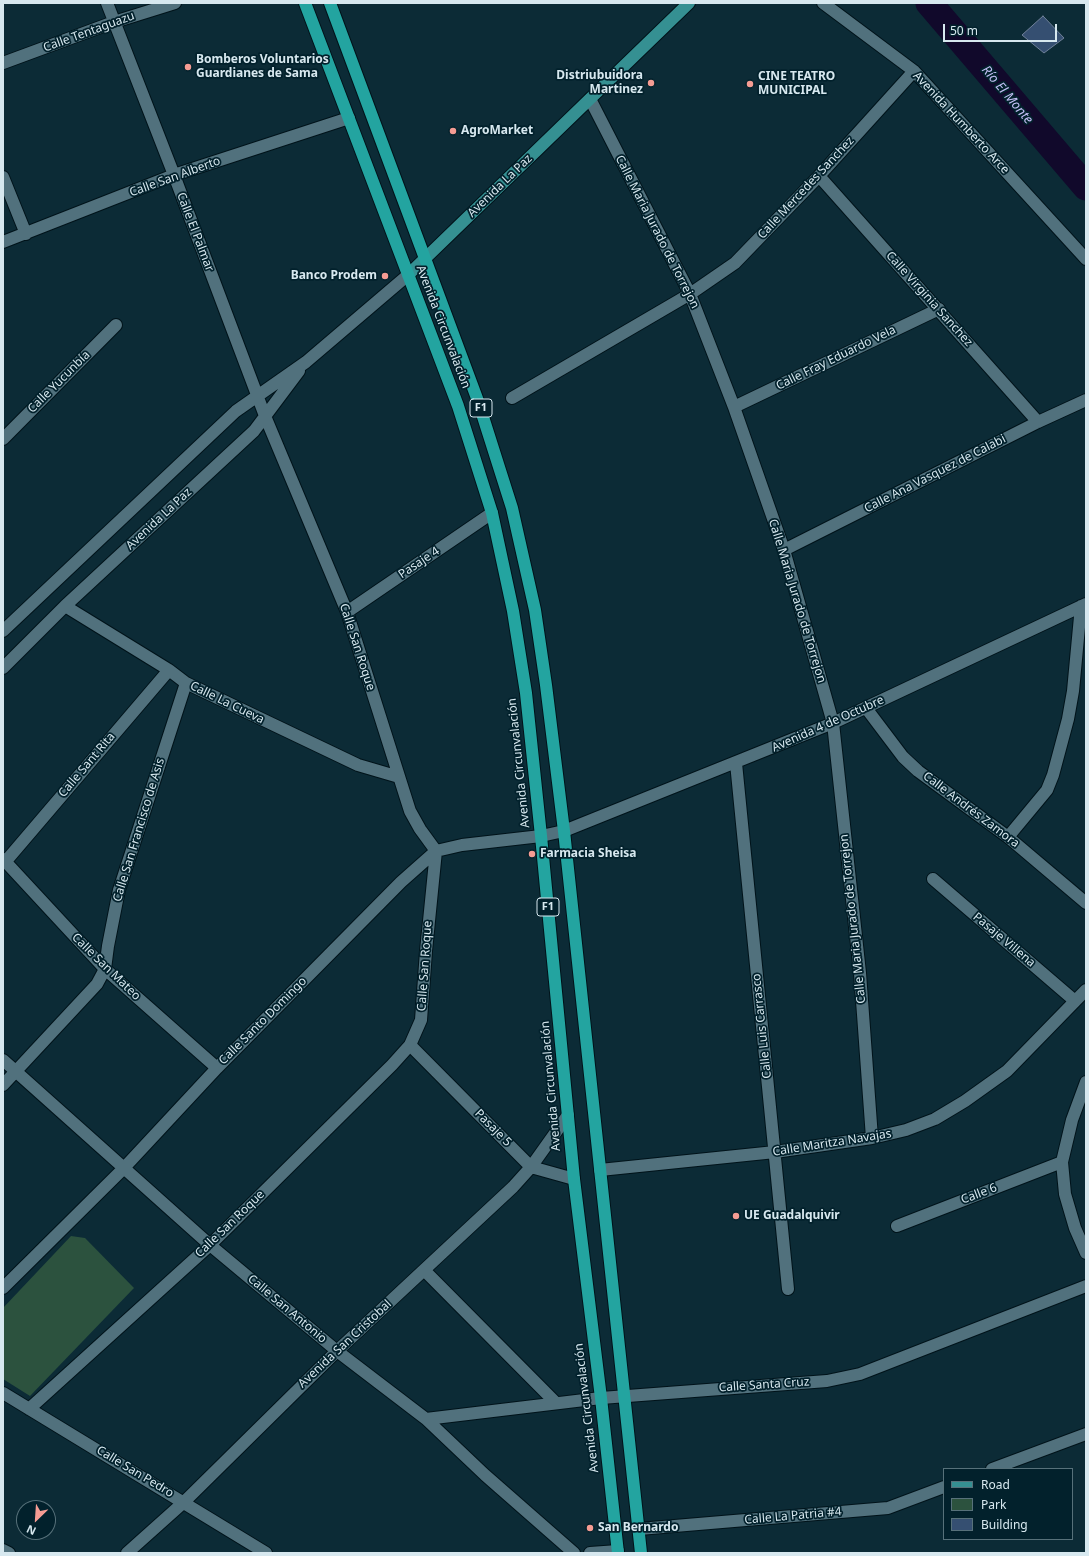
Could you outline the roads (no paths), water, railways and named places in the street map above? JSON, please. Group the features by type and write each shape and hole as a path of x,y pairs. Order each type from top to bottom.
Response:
{"highway":[{"name":"Avenida Circunvalación","path":"305,3 458,406 492,513 513,611 526,693 574,1179 618,1552"},
{"name":"Avenida Circunvalación","path":"330,3 478,401 512,508 534,610 546,685 564,831 639,1529 640,1553"}],"main road":[{"name":"Avenida La Paz","path":"408,275 689,3"}],"street":[{"name":"Calle El Palmar","path":"107,3 265,416"},
{"name":"Calle Tentaguazu","path":"3,64 114,22 175,3"},
{"name":"Avenida Humberto Arce","path":"823,3 914,72 1086,259"},
{"name":"Calle Mercedes Sanchez","path":"512,398 690,294 735,263 819,176 914,72"},
{"name":"Calle Maria Jurado de Torrejon","path":"590,99 690,294 734,407 784,550 833,723 860,973 872,1138"},
{"name":"Calle San Alberto","path":"3,242 174,176 349,118"},
{"name":"Calle Virginia Sanchez","path":"819,176 1038,422"},
{"path":"3,177 26,234"},
{"name":"Avenida La Paz","path":"3,631 236,411 306,362 408,275"},
{"name":"Calle Fray Eduardo Vela","path":"734,407 938,309"},
{"name":"Calle Yucunbía","path":"3,439 116,325"},
{"name":"Avenida La Paz","path":"3,668 65,606 254,431 306,362"},
{"name":"Calle Ana Vasquez de Calabi","path":"784,550 1038,422 1086,400"},
{"name":"Calle San Roque","path":"29,1409 210,1245 387,1070 410,1045 422,1020 426,950 436,851 410,811 347,612 265,416"},
{"name":"Pasaje 4","path":"347,612 492,513"},
{"path":"1008,837 1047,790 1053,775 1068,719 1073,691 1083,605"},
{"name":"Avenida 4 de Octubre","path":"564,831 833,723 1083,605"},
{"name":"Calle La Cueva","path":"65,606 169,670 186,683 358,765 399,777"},
{"name":"Calle Sant Rita","path":"4,860 169,670"},
{"name":"Calle San Francisco de Asis","path":"3,1085 97,984 105,969 119,890 186,683"},
{"name":"Calle Andrés Zamora","path":"866,708 903,757 918,771 1008,837 1086,903"},
{"name":"Calle Luis Carrasco","path":"736,763 788,1289"},
{"name":"Calle Santo Domingo","path":"3,1288 123,1169 217,1068 401,882 436,851 462,845 541,836 564,831"},
{"name":"Calle San Mateo","path":"4,860 105,969 217,1068"},
{"name":"Pasaje Villena","path":"933,879 1075,1001"},
{"name":"Calle Maritza Navajas","path":"600,1170 775,1152 872,1138 906,1130 936,1119 966,1101 1007,1072 1086,990"},
{"name":"Pasaje 5","path":"410,1045 532,1167"},
{"name":"Calle San Antonio","path":"3,1060 123,1169 210,1245 337,1351 426,1419 485,1475 574,1553"},
{"path":"1086,1082 1072,1120 1062,1162 1065,1194 1075,1228 1086,1253"},
{"path":"568,1115 532,1167 574,1179"},
{"name":"Calle 6","path":"897,1226 1062,1162"},
{"name":"Avenida San Cristobal","path":"127,1553 184,1502 337,1351 513,1187 532,1167"},
{"path":"424,1270 556,1403"},
{"name":"Calle Santa Cruz","path":"426,1419 624,1395 827,1380 860,1374 1086,1286"},
{"name":"Calle San Pedro","path":"3,1393 266,1553"},
{"path":"995,1468 1086,1434"},
{"name":"Calle La Patria #4","path":"639,1529 888,1508 943,1487"},
{"path":"3,1550 9,1553"},
{"path":"590,1553 618,1552"}],"waterway":[{"name":"Río El Monte","path":"929,3 1086,187"}],"place":[{"name":"Bomberos Voluntarios Guardianes de Sama","path":"188,67"},
{"name":"Distriubuidora Martinez","path":"651,83"},
{"name":"CINE TEATRO MUNICIPAL","path":"750,84"},
{"name":"AgroMarket","path":"453,131"},
{"name":"Banco Prodem","path":"385,276"},
{"name":"Farmacia Sheisa","path":"532,854"},
{"name":"UE Guadalquivir","path":"736,1216"},
{"name":"San Bernardo","path":"590,1528"}]}
